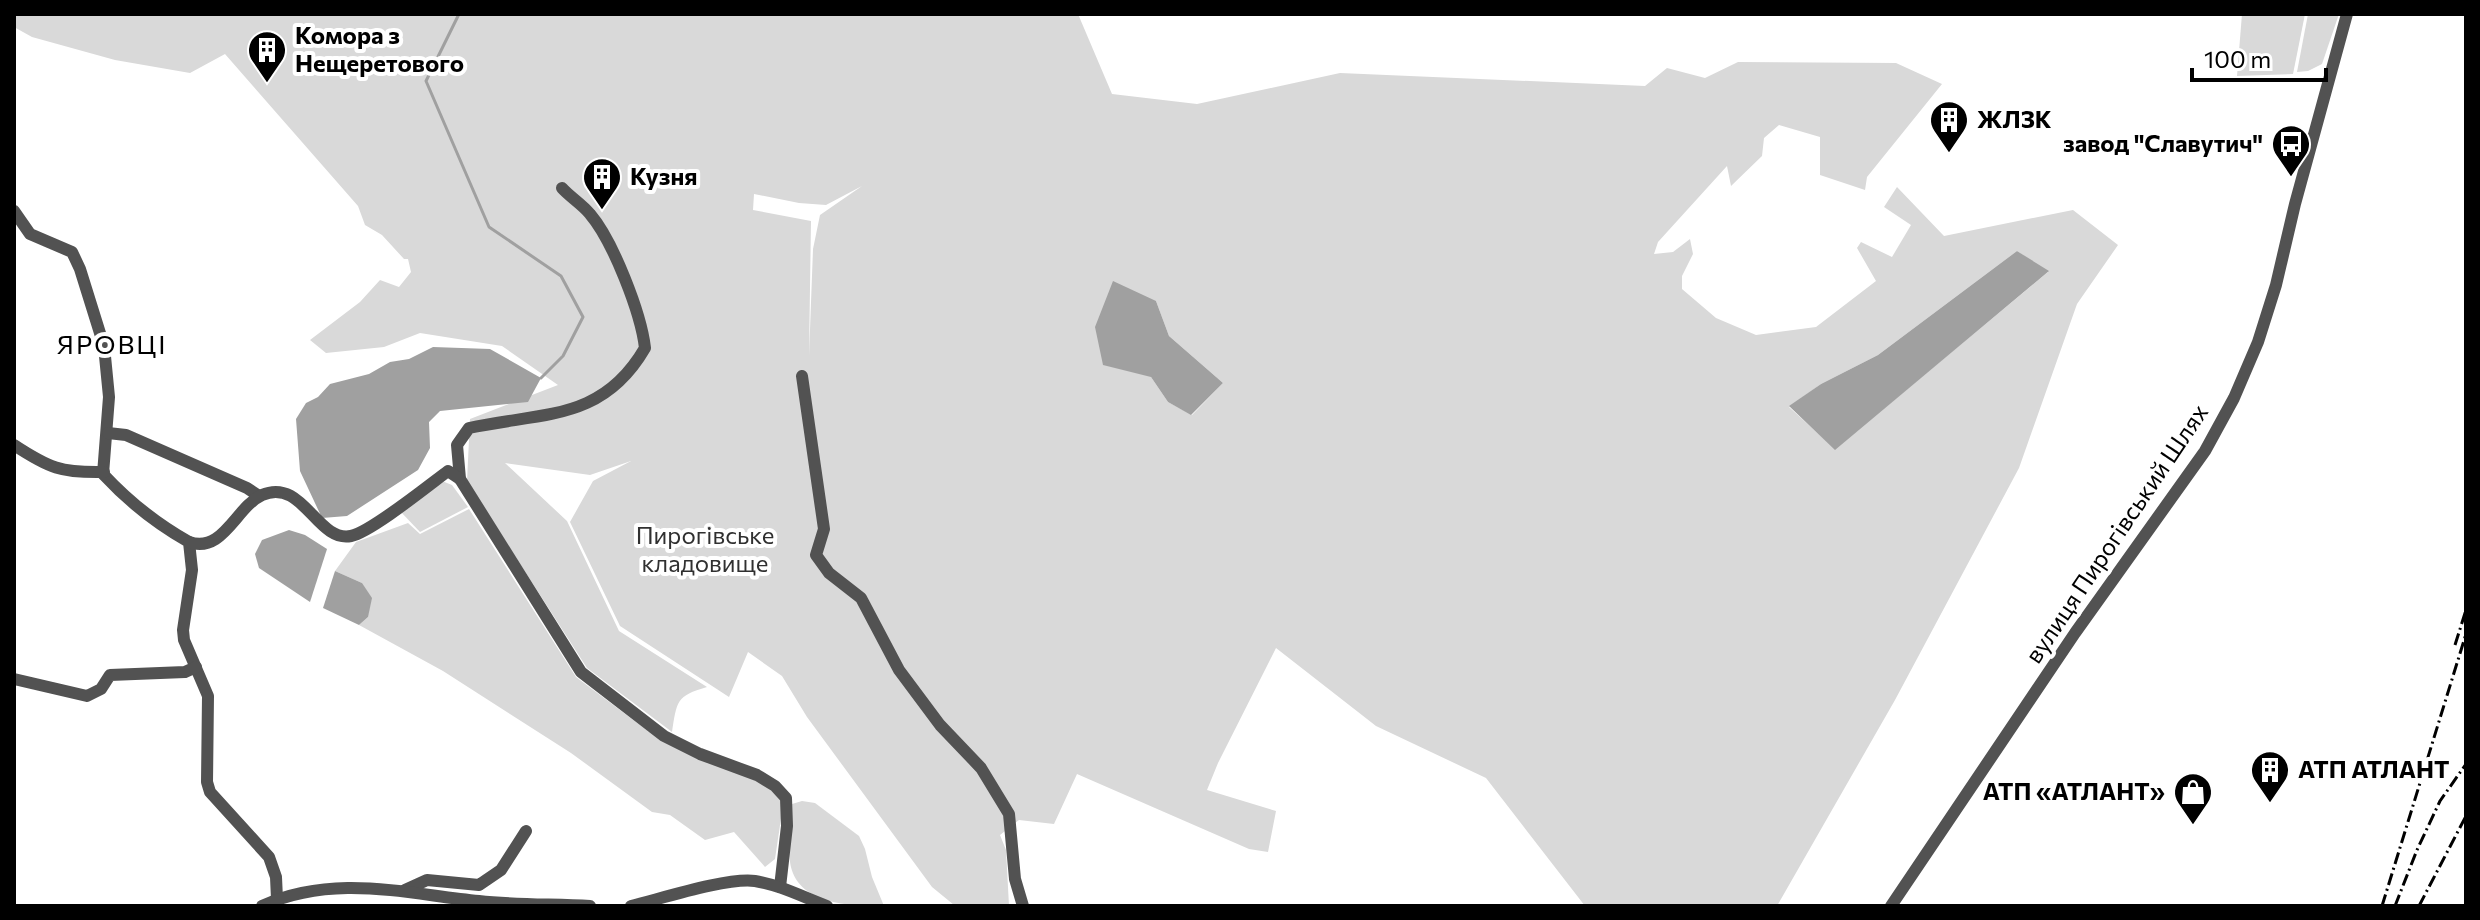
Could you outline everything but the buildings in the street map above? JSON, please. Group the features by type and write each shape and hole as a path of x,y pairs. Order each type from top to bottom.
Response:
{"street":[{"name":"вулиця Пирогівський Шлях","path":"1891,906 2075,633 2205,451 2234,398 2258,342 2276,285 2347,14"},
{"path":"562,188 590,214 612,251 643,328 645,348 628,374 609,391 579,408 469,428 457,445 460,479 581,672 664,736 700,754 757,775 775,786 786,798 787,826 780,887"},
{"path":"14,211 30,234 72,252 104,346 109,397 103,474 125,498 167,530 198,545 213,542 259,496 275,491 297,498 320,522 340,536 352,536 383,518 448,471 457,459"},
{"path":"802,376 824,529 816,555 829,573 861,598 899,670 940,725 981,768 1004,805 1009,814 1015,879 1023,906"},
{"path":"108,433 126,435 259,496"},
{"path":"14,445 48,466 72,472 104,472"},
{"path":"448,471 460,479"},
{"path":"189,542 192,570 183,630 184,640 208,696 207,782 210,792 269,857 276,877 277,899"},
{"path":"14,679 87,696 101,689 110,675 185,672 196,667"},
{"path":"405,890 427,880 479,885 501,870 526,831"},
{"path":"631,906 733,882 752,881 780,887 827,906"},
{"path":"262,906 277,899 314,891 371,887 495,903 590,906"}],"green space":[{"name":"Пирогівське кладовище","path":"14,14 1078,14 1112,94 1197,104 1340,73 1645,86 1667,68 1705,78 1738,62 1896,63 1942,84 1867,177 1865,190 1820,175 1820,137 1779,125 1764,138 1762,156 1731,186 1727,166 1658,242 1654,254 1673,252 1690,239 1693,254 1682,276 1682,289 1716,318 1756,335 1816,327 1876,281 1857,248 1861,242 1892,257 1911,225 1884,207 1897,187 1944,236 2073,210 2118,245 2077,304 2019,468 1895,700 1777,906 1585,906 1486,778 1376,726 1276,648 1207,790 1276,811 1268,852 1249,849 1077,774 1054,824 1019,820 1000,835 1006,850 1009,906 962,906 954,905 932,887 807,717 782,676 748,652 729,697 620,626 570,522 593,481 631,461 590,475 505,463 567,521 619,631 707,687 689,693 680,701 672,732 587,668 467,481 470,419 558,385 502,346 420,333 384,347 326,353 310,340 360,302 380,280 399,287 411,272 408,259 404,259 382,235 365,225 358,206 225,54 190,73 115,60 32,37 14,27","holes":["862,186 820,215 813,249 809,356 811,221 753,210 754,194 826,205","2017,251 2048,272 1835,449 1789,407 1821,384 1878,355","1156,301 1169,336 1223,383 1192,415 1168,402 1151,377"]},
{"path":"2242,14 2305,14 2293,74 2237,76"},
{"path":"2308,14 2339,14 2322,64 2308,71 2297,72"},
{"path":"442,481 452,485 468,507 420,532 400,511"},
{"path":"469,509 576,677 648,731 764,784 779,798 783,805 775,859 765,867 734,832 705,840 670,815 652,812 571,753 443,671 359,625 368,617 362,583 335,571 356,542 408,523 420,534"},
{"path":"802,801 815,803 859,836 884,906 826,900 802,887 794,876 789,848 792,804"}],"shaded area":[{"path":"2017,251 2049,271 1835,450 1789,406 1821,384 1878,355"},
{"path":"1113,281 1156,301 1169,336 1223,383 1191,415 1168,402 1151,377 1103,365 1095,327"},
{"path":"433,347 490,349 541,378 528,402 440,411 429,422 430,448 418,470 347,516 322,518 300,471 296,419 306,403 318,397 330,384 369,374 390,362 409,359"},
{"path":"289,530 305,535 327,549 310,602 259,568 255,554 262,540"},
{"path":"335,571 362,583 372,598 368,617 359,625 323,608"}],"waterway":[{"path":"459,14 426,81 489,227 561,276 583,317 563,356 541,378"}],"railway":[{"path":"2455,645 2466,610"},
{"path":"2382,906 2466,634"},
{"path":"2395,906 2440,801 2466,764"},
{"path":"2419,906 2466,816"}],"place":[{"name":"Комора з Нещеретового","path":"267,84"},
{"name":"ЖЛЗК","path":"1949,154"},
{"name":"завод \"Славутич\"","path":"2291,178"},
{"name":"Кузня","path":"602,211"},
{"name":"АТП АТЛАНТ","path":"2270,804"},
{"name":"АТП «АТЛАНТ»","path":"2193,826"}],"district":[{"name":"ЯРОВЦІ","path":"112,345"}]}
